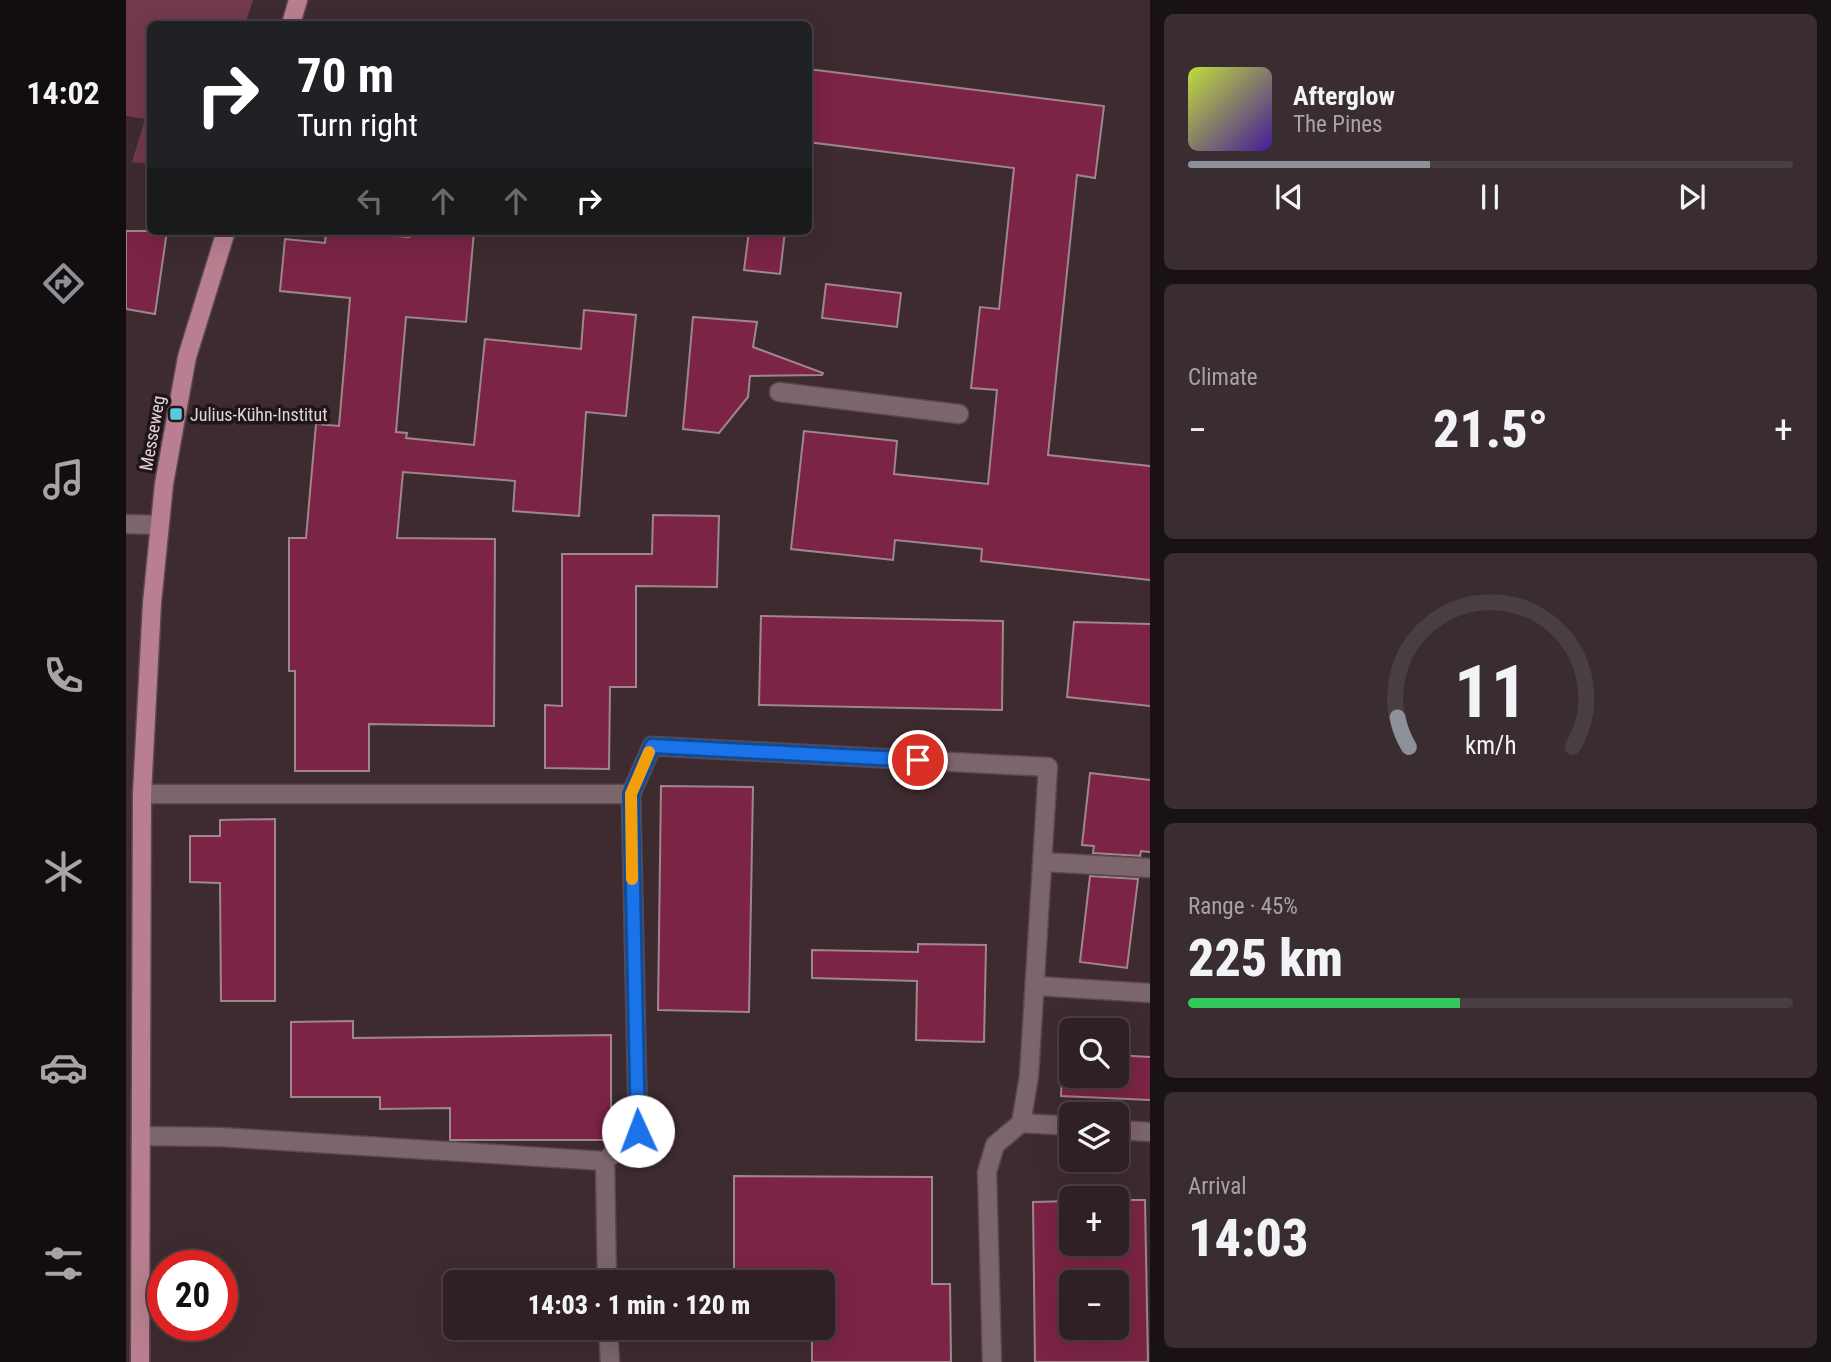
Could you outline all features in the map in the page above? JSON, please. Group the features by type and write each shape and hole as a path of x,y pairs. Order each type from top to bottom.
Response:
{"main road":[{"path":"291,21 298,0"},
{"name":"Messeweg","path":"139,1362 142,794 152,603 159,525 187,357 225,235"}],"street":[{"path":"779,393 959,414"},
{"path":"126,524 159,525"},
{"path":"141,1136 220,1137 605,1161 638,1131 631,794 652,746 1048,767 1037,986 1029,1076 1021,1123 995,1145 987,1172 992,1362"},
{"path":"142,794 631,794"},
{"path":"1043,862 1150,868"},
{"path":"1037,986 1150,993"},
{"path":"1021,1123 1059,1125"},
{"path":"1129,1131 1150,1132"},
{"path":"605,1161 607,1270"},
{"path":"609,1340 610,1362"}],"shaded area":[{"path":"126,0 253,0 246,21 147,21 147,164 132,162 145,119 126,116"}],"building":[{"path":"812,70 1104,106 1095,178 1077,175 1048,455 1150,466 1150,580 981,561 982,549 895,540 893,560 791,549 804,431 897,441 894,474 988,484 997,390 971,388 980,307 999,309 1014,168 812,143"},
{"path":"126,231 166,235 155,314 126,309"},
{"path":"326,235 474,235 466,322 406,317 396,432 407,433 406,438 474,445 485,339 581,349 584,310 636,315 626,416 586,412 579,516 513,511 515,481 403,472 397,538 495,539 494,726 369,724 369,771 295,771 295,671 289,671 289,538 306,538 316,424 339,426 350,298 280,291 285,239 325,243"},
{"path":"748,235 785,235 780,274 744,270"},
{"path":"826,284 901,293 897,327 822,318"},
{"path":"693,317 757,322 753,347 823,373 750,376 748,397 719,433 683,429"},
{"path":"653,515 719,516 717,587 636,586 636,687 610,687 609,769 545,768 545,705 562,706 562,554 652,554"},
{"path":"761,616 1003,621 1002,710 759,705"},
{"path":"1074,622 1150,624 1150,706 1067,697"},
{"path":"1090,773 1150,780 1150,852 1141,851 1140,856 1093,853 1094,846 1082,845"},
{"path":"661,786 753,787 749,1012 658,1010"},
{"path":"275,819 275,1001 221,1001 220,883 190,882 190,836 220,836 220,820"},
{"path":"1090,876 1138,879 1127,968 1080,962"},
{"path":"918,944 986,945 984,1042 916,1040 917,981 812,978 812,950 918,952"},
{"path":"353,1021 353,1038 611,1035 611,1140 450,1140 450,1108 380,1109 380,1097 291,1097 291,1022"},
{"path":"1129,1056 1150,1057 1150,1100 1061,1096 1061,1088 1129,1088"},
{"path":"734,1176 932,1177 932,1284 950,1284 951,1362 812,1362 812,1340 835,1340 835,1270 734,1270"},
{"path":"1129,1200 1145,1200 1148,1362 1035,1362 1033,1202 1059,1201 1059,1256 1129,1256"}],"slow traffic":[{"path":"632,879 631,794 649,752"}],"place":[{"name":"Julius-Kühn-Institut","path":"176,414"}],"route":[{"path":"638,1131 632,984 631,794 652,746 918,760"}]}
